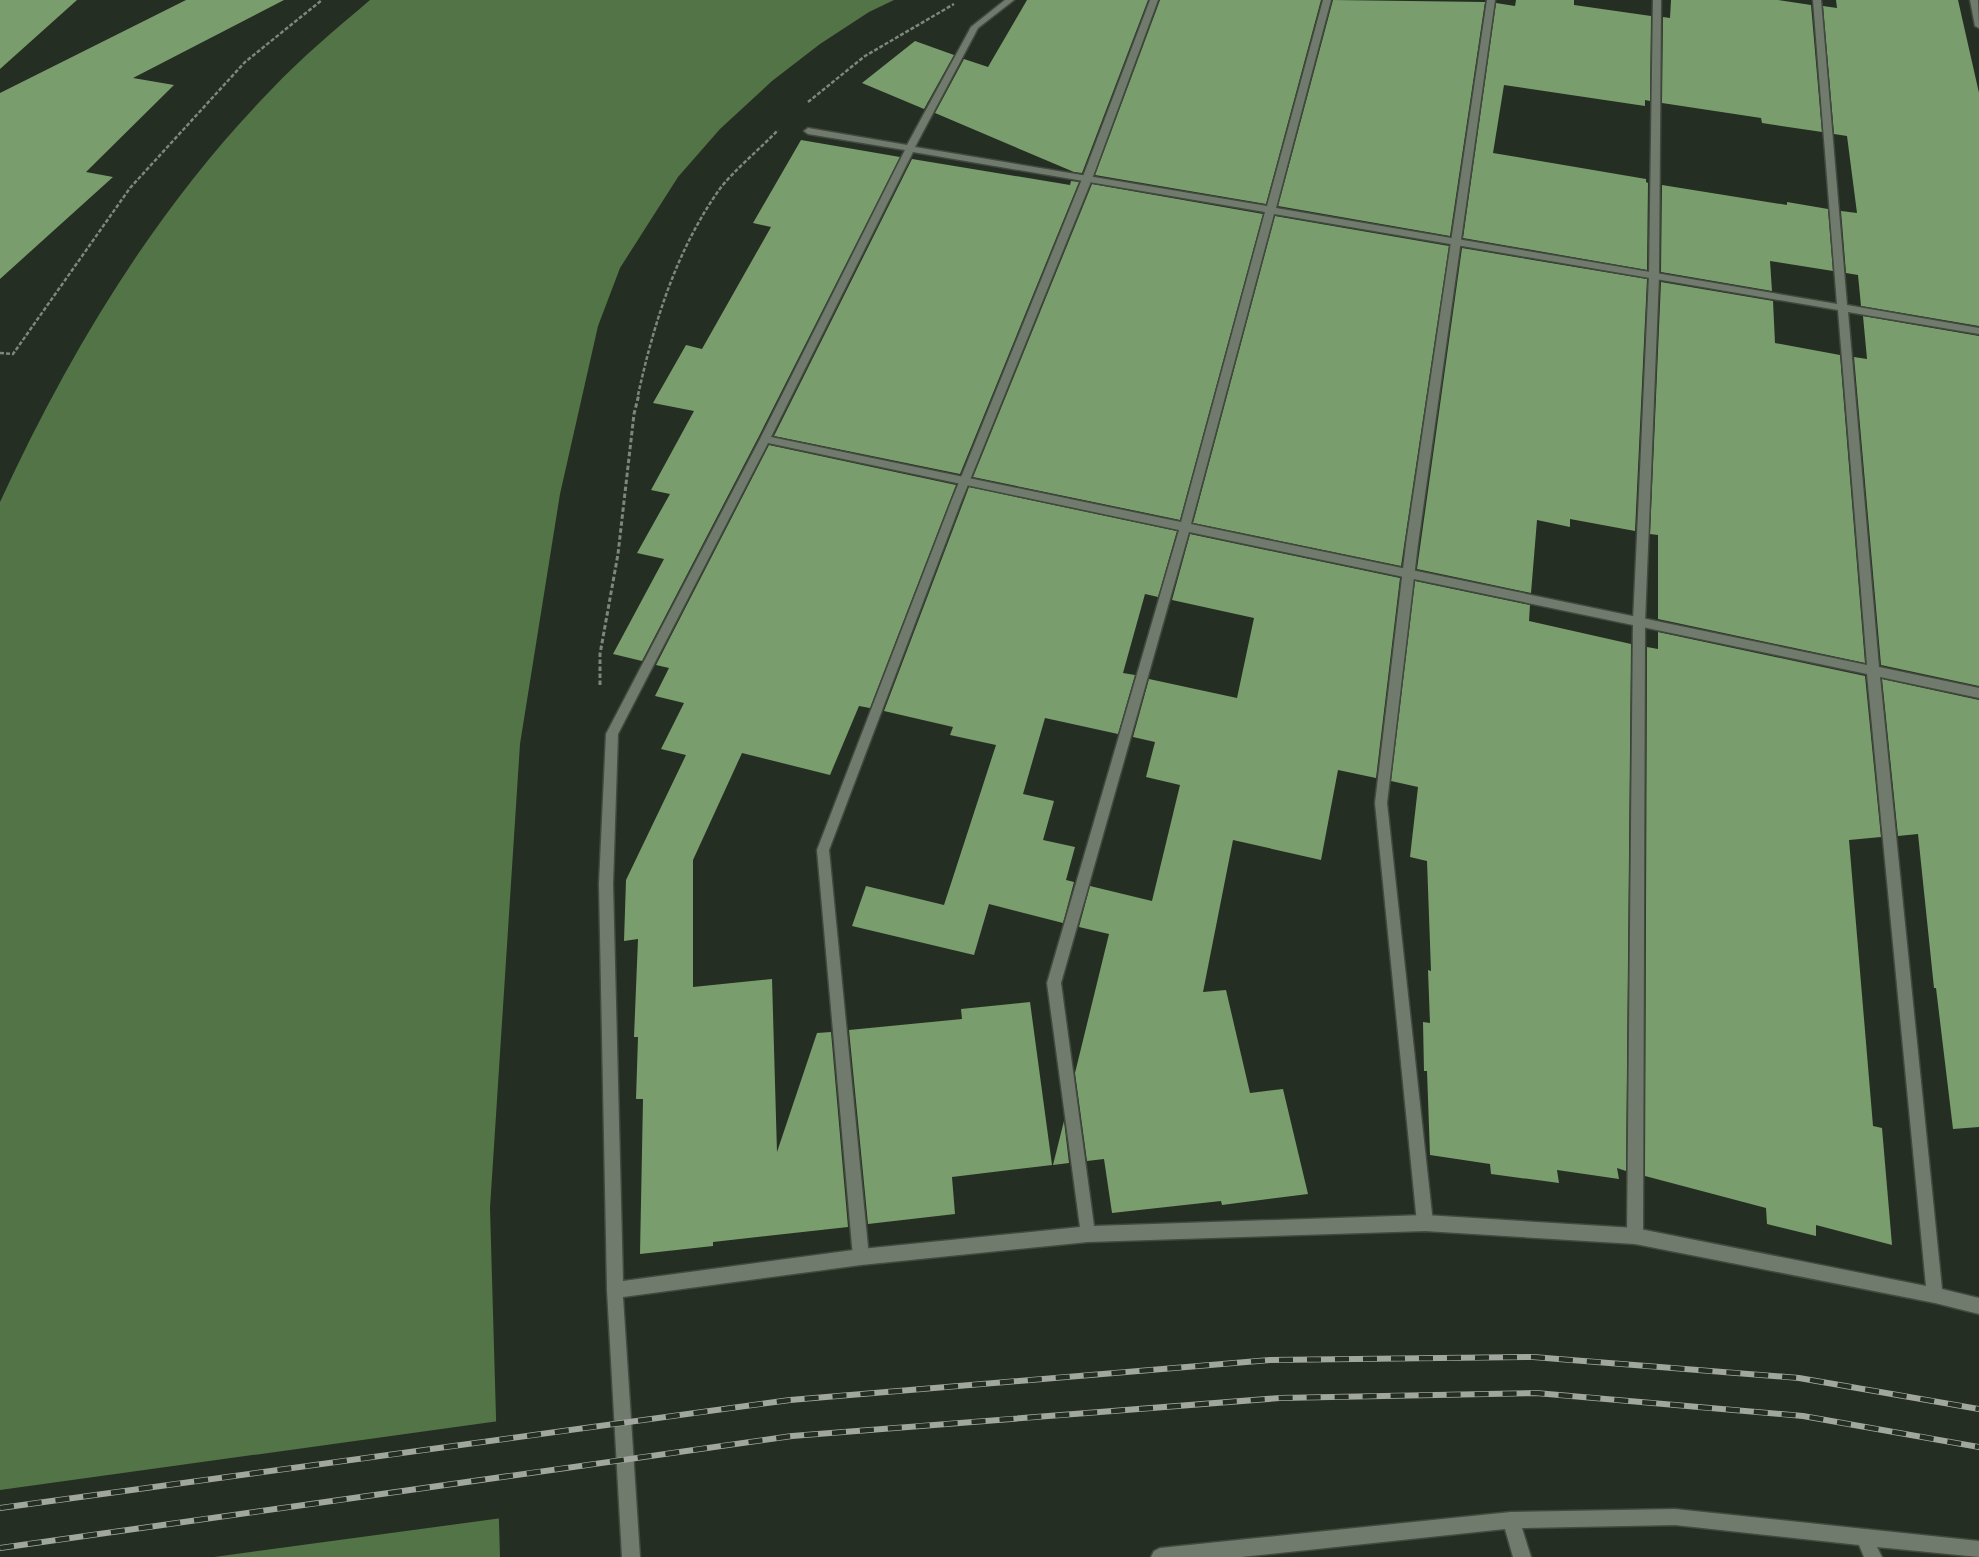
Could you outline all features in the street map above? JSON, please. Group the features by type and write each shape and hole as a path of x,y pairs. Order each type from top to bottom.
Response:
{"street":[{"path":"631,1557 615,1290 606,884 612,734 765,439 910,148 975,27 1010,0"},
{"path":"861,1257 823,850 965,481 1087,179 1154,0"},
{"path":"1088,1234 1054,983 1185,527 1327,0"},
{"path":"1425,1223 1381,803 1408,573 1491,0"},
{"path":"1635,1236 1639,622 1654,276 1657,0"},
{"path":"1817,0 1873,671 1935,1295"},
{"path":"1974,0 1979,26"},
{"path":"808,131 1979,331"},
{"path":"765,439 1979,693"},
{"path":"615,1290 861,1257 1088,1234 1425,1223 1635,1236 1935,1295 1979,1306"},
{"path":"1160,1557 1511,1520 1675,1517 1979,1548"},
{"path":"1511,1520 1522,1557"},
{"path":"1864,1537 1873,1557"}],"path":[{"path":"0,353 12,354 130,188 246,62 322,0"}],"shaded area":[{"path":"370,0 894,0 869,12 820,44 772,81 720,129 678,177 620,268 598,326 560,494 520,744 490,1208 500,1557 0,1557 0,502 27,446 85,338 117,285 152,234 189,184 270,91 306,55"}],"pier":[{"path":"499,1421 502,1518 214,1557 0,1557 0,1490"}],"building":[{"path":"0,0 77,0 0,69"},
{"path":"186,0 284,0 133,78 174,85 86,172 113,177 0,279 0,93"},
{"path":"1027,0 1148,0 1082,173 1074,172 935,113 964,59 988,67"},
{"path":"1160,0 1321,0 1266,204 1095,175"},
{"path":"1333,0 1485,2 1450,236 1278,206"},
{"path":"1516,0 1574,0 1574,5 1651,16 1650,101 1645,100 1645,106 1504,85 1493,153 1646,179 1648,183 1647,270 1463,238 1496,3 1515,6"},
{"path":"1671,0 1778,0 1811,5 1822,132 1762,123 1761,118 1662,103 1663,17 1670,18"},
{"path":"1836,0 1958,0 1979,93 1979,326 1861,306 1858,275 1846,273 1841,211 1857,213 1847,136 1834,134 1823,6 1837,8"},
{"path":"915,41 954,55 924,109 862,83"},
{"path":"801,140 900,157 758,438 642,661 613,654 664,559 637,553 670,494 651,490 694,411 653,403 686,345 702,349 771,227 753,223"},
{"path":"912,159 1070,185 1071,181 1079,182 960,474 774,436"},
{"path":"1092,184 1263,214 1180,520 973,477"},
{"path":"1662,185 1787,205 1787,202 1828,209 1833,271 1770,261 1772,291 1661,272"},
{"path":"1275,216 1449,246 1401,566 1193,523"},
{"path":"1462,248 1647,279 1635,531 1570,519 1570,527 1537,520 1531,593 1417,569"},
{"path":"1661,282 1773,301 1775,343 1840,355 1865,663 1658,619 1658,535 1650,534"},
{"path":"1863,316 1979,336 1979,686 1881,665 1854,357 1867,359"},
{"path":"769,445 956,485 870,708 859,706 830,775 742,753 693,860 693,987 772,979 777,1152 817,1033 831,1032 848,1227 713,1242 713,1246 640,1254 643,1099 636,1099 638,1037 634,1037 638,939 624,941 626,880 686,755 661,749 684,703 655,696 669,668 656,665"},
{"path":"969,487 1177,531 1158,597 1145,594 1123,673 1135,675 1118,734 1045,718 1023,794 1054,801 1043,840 1075,847 1066,880 1074,882 1063,923 989,904 974,955 852,926 866,886 944,905 996,745 950,735 953,727 884,711"},
{"path":"1190,534 1400,578 1376,778 1338,770 1321,860 1233,840 1203,992 1226,990 1250,1093 1283,1089 1308,1194 1222,1205 1221,1201 1112,1213 1104,1159 1087,1161 1075,1073 1109,934 1079,927 1090,886 1152,901 1180,785 1146,777 1155,742 1133,737 1149,679 1237,698 1254,618 1172,600"},
{"path":"1415,581 1530,605 1529,621 1631,644 1626,1171 1617,1168 1619,1179 1557,1170 1559,1183 1491,1174 1490,1164 1430,1155 1427,1071 1424,1071 1423,1022 1430,1023 1428,970 1431,971 1427,861 1410,857 1418,787 1391,781"},
{"path":"1658,632 1865,676 1881,837 1849,840 1873,1126 1882,1128 1892,1245 1816,1225 1816,1236 1767,1224 1766,1208 1645,1176 1647,647 1658,649"},
{"path":"1882,679 1979,700 1979,1127 1953,1129 1936,988 1934,988 1918,834 1898,836"},
{"path":"1030,1002 1052,1165 952,1177 955,1214 868,1224 849,1030 962,1019 961,1009"},
{"path":"1064,1121 1069,1163 1053,1165"}],"railway":[{"path":"0,1508 790,1400 1270,1360 1533,1357 1799,1378 1979,1409"},
{"path":"0,1548 792,1436 1280,1398 1536,1393 1803,1416 1979,1447"}]}
